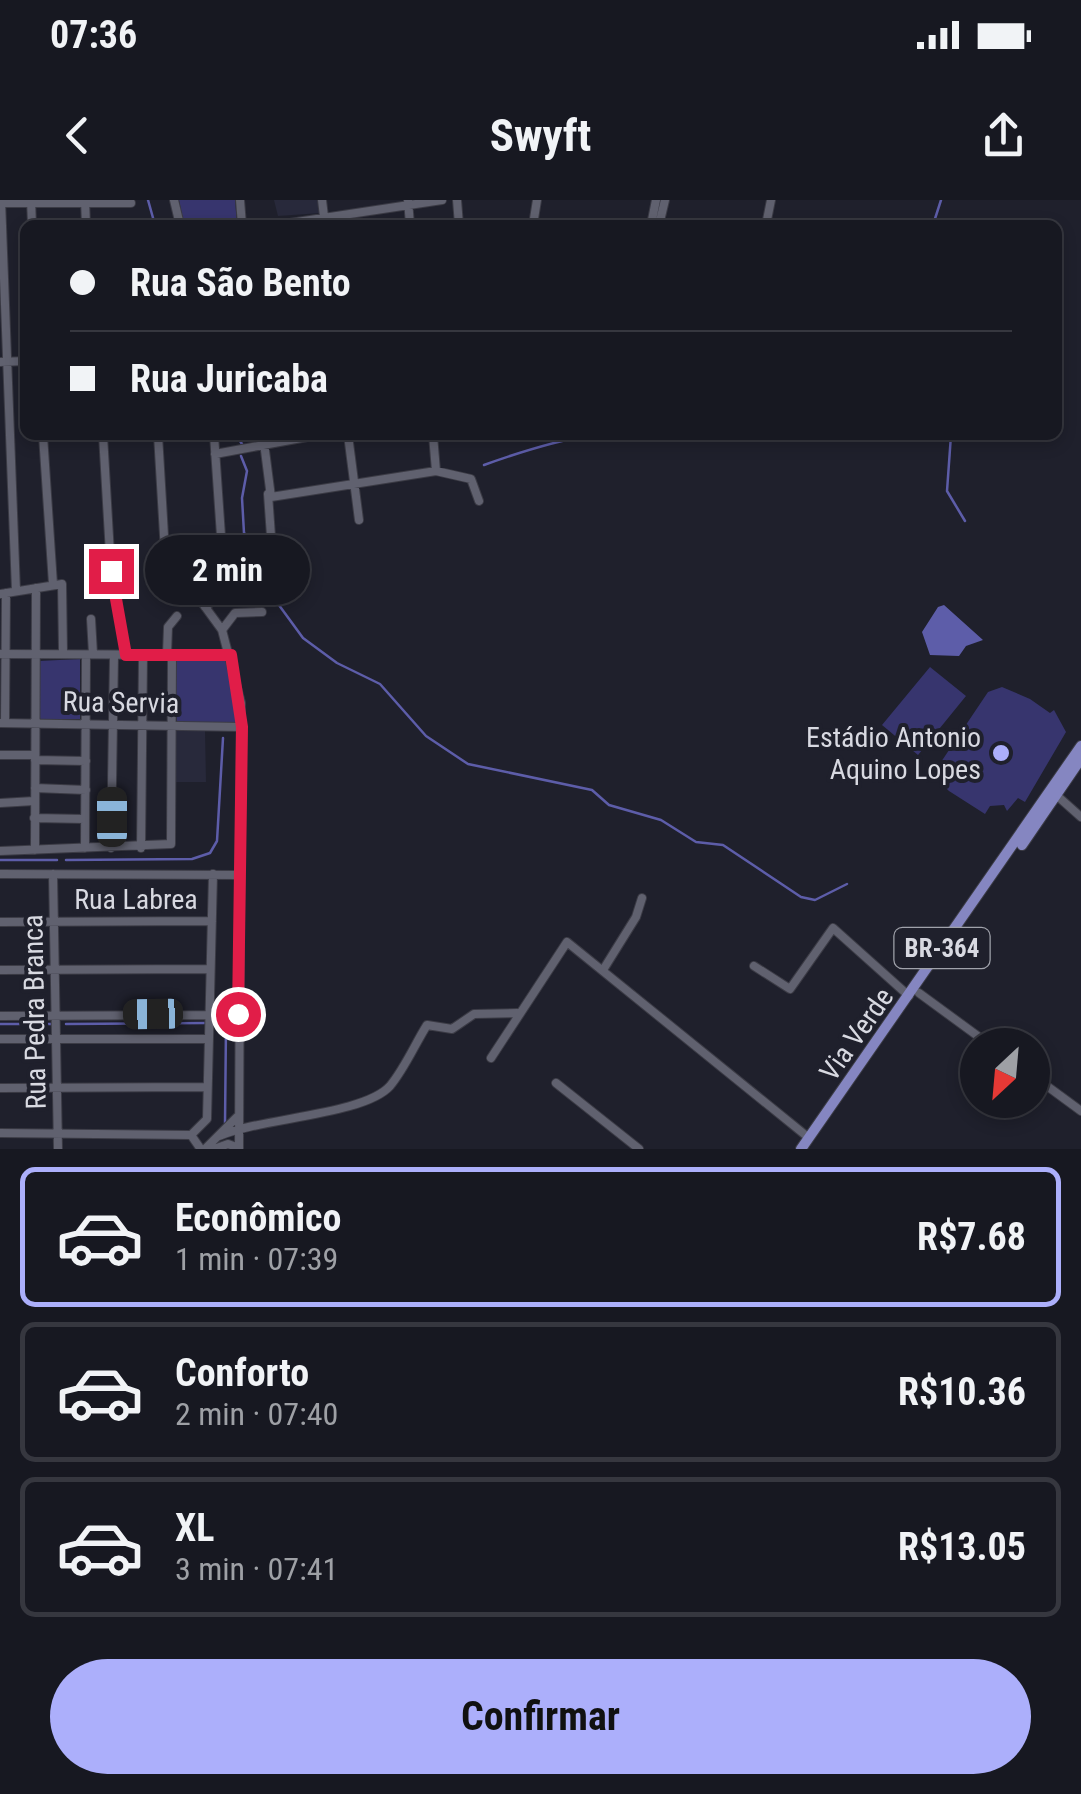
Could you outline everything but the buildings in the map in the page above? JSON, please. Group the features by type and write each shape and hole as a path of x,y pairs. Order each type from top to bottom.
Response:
{"main road":[{"name":"Via Verde","path":"1054,793 1081,746"},
{"name":"Via Verde","path":"802,1149 1081,758"}],"street":[{"path":"364,200 364,213"},
{"path":"334,220 408,203 442,200"},
{"path":"2,722 2,654 8,592 1,202 130,203"},
{"path":"43,440 56,584"},
{"path":"103,440 111,571 126,655"},
{"path":"158,440 165,552 222,630 231,655 242,727 239,1148 228,1144 205,1148"},
{"path":"214,440 222,550"},
{"path":"214,454 264,440 271,536"},
{"path":"349,440 358,520"},
{"path":"433,440 436,471"},
{"path":"268,490 274,497 436,471 472,479 479,501"},
{"path":"205,607 239,581"},
{"path":"8,592 56,584 64,587 63,654"},
{"path":"34,850 36,588"},
{"path":"222,630 235,614 262,612"},
{"path":"0,851 169,846 173,726 168,627 177,616"},
{"path":"84,848 91,619"},
{"path":"2,654 231,655"},
{"path":"141,848 143,654"},
{"path":"111,848 114,655"},
{"name":"Rua Servia","path":"2,722 242,727"},
{"path":"0,755 86,761"},
{"path":"34,788 86,790"},
{"path":"1054,793 1081,817"},
{"path":"0,803 34,802"},
{"path":"34,818 85,818"},
{"path":"0,874 240,875"},
{"name":"Rua Pedra Branca","path":"54,874 58,1149"},
{"path":"196,1133 207,1119 213,874"},
{"path":"602,970 636,917 642,898"},
{"name":"Rua Labrea","path":"0,922 212,921"},
{"path":"754,966 788,990 828,933 836,929 914,995 964,1028"},
{"path":"491,1058 567,942 809,1144"},
{"path":"0,970 208,969"},
{"path":"219,1136 310,1112 353,1107 388,1088 427,1025 452,1029 474,1014 517,1013"},
{"path":"0,1016 207,1016"},
{"path":"0,1039 207,1040"},
{"path":"556,1083 639,1149"},
{"path":"0,1088 206,1087"},
{"path":"1050,1088 1081,1110"},
{"path":"205,1148 239,1114"},
{"path":"0,1132 196,1133"},
{"path":"196,1133 205,1148"}],"shaded area":[{"path":"179,200 235,200 237,220 183,220"},
{"path":"274,200 319,200 321,213 278,216"},
{"path":"944,605 983,640 966,646 959,656 930,655 922,632 938,607"},
{"path":"173,656 230,660 241,722 177,723"},
{"path":"80,659 80,719 37,719 38,661"},
{"path":"930,667 966,696 918,755 882,725"},
{"name":"Estádio Antonio Aquino Lopes","path":"1002,687 1050,713 1054,710 1066,732 1025,802 1018,798 1007,811 1004,805 990,806 985,814 946,788 952,779 947,766 939,765 988,692"},
{"path":"175,729 205,730 206,782 176,782"}],"waterway":[{"path":"148,200 154,220"},
{"path":"935,220 941,200"},
{"path":"239,440 242,444"},
{"path":"484,465 564,440"},
{"path":"951,440 947,491 965,521"},
{"path":"241,456 247,471 242,498 244,533 259,546 265,586 303,638 337,663 380,684 426,736 468,764 592,790 609,805 661,820 696,842 723,845 801,897 815,900 847,884"},
{"path":"66,860 192,859 210,853 217,841 223,738"},
{"path":"0,860 57,860"},
{"path":"66,1024 206,1023"},
{"path":"0,1024 51,1024"},
{"path":"225,1123 226,1026"}],"place":[{"name":"Estádio Antonio Aquino Lopes","path":"1001,753"}],"route":[{"path":"111,571 126,655 231,655 242,727 238,1014"}]}
